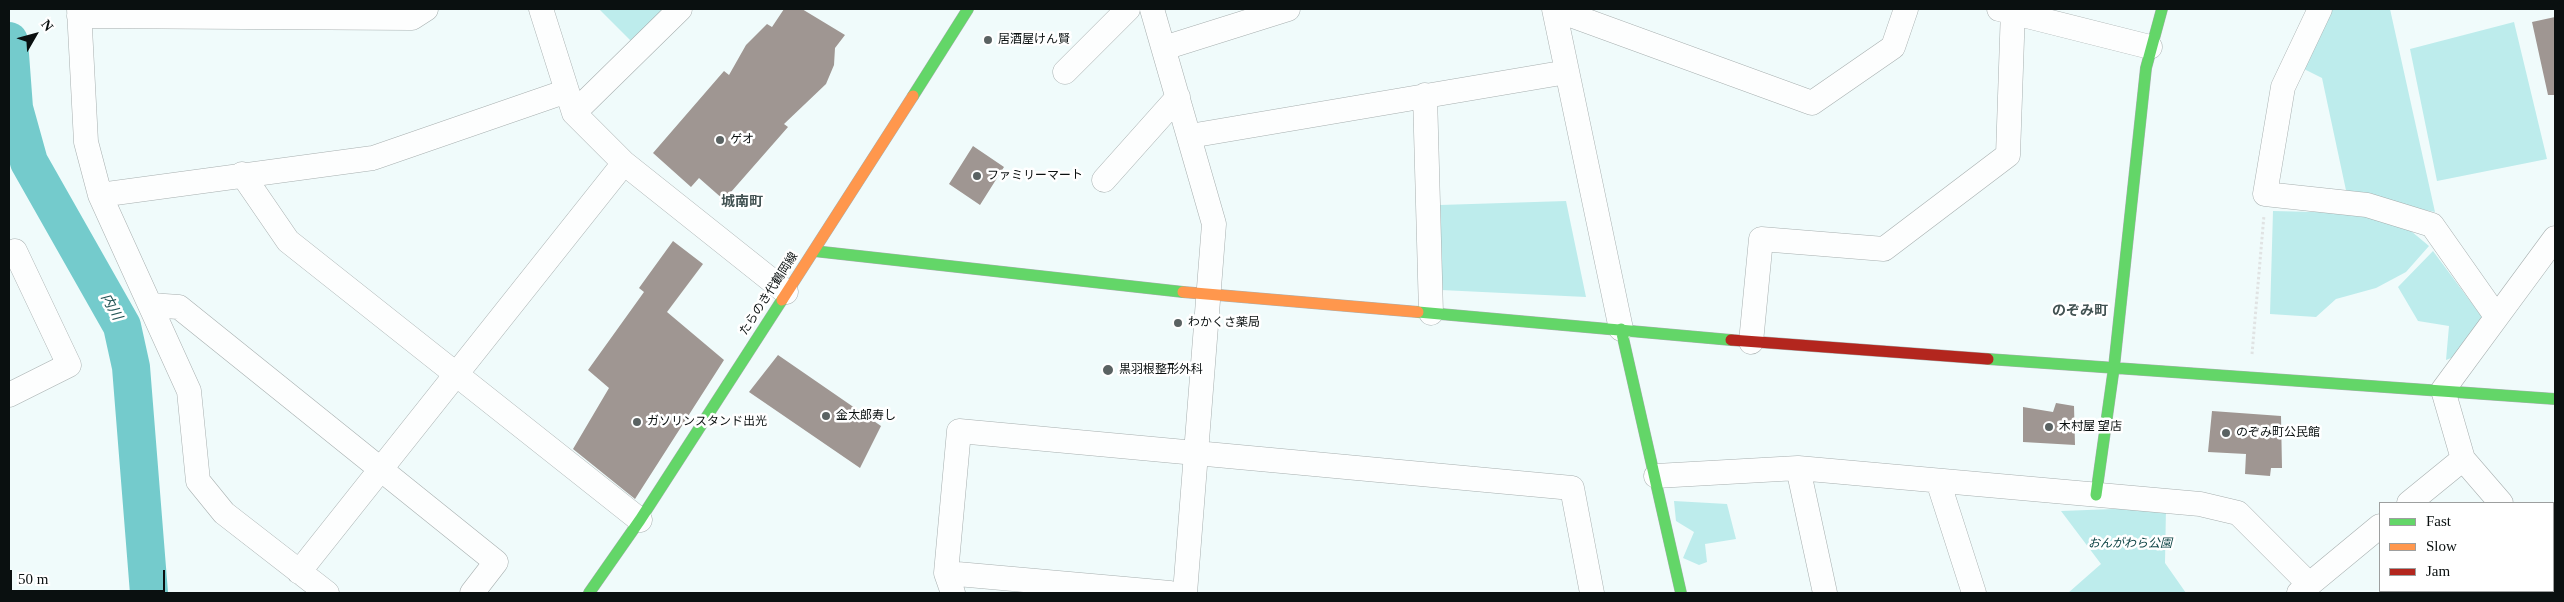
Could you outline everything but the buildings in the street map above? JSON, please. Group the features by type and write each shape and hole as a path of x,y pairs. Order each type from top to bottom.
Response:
{"street":[{"path":"327,593 224,512 198,481 189,391 100,195 86,142 79,12 339,13 412,18 426,9"},
{"path":"541,9 570,102 624,162 786,292"},
{"path":"100,195 242,174 373,158 570,102 680,9"},
{"name":"たらのき代鶴岡線","path":"589,593 640,520 968,9"},
{"path":"1065,72 1128,9"},
{"path":"1152,9 1214,224 1185,593"},
{"path":"1164,48 1288,9"},
{"path":"1554,9 1812,103 1893,47 1906,9"},
{"path":"1554,9 1621,329 1682,593"},
{"path":"2096,495 2114,367 2146,68 2150,47 2162,9"},
{"path":"2320,9 2283,87 2265,194 2367,205 2432,225 2496,316"},
{"path":"1751,342 1761,239 1884,249 2008,155 2008,10 2150,47"},
{"path":"1190,136 1567,72"},
{"path":"1425,95 1431,313"},
{"path":"1104,180 1178,97"},
{"path":"299,572 624,162"},
{"path":"242,174 288,241 640,520"},
{"path":"2443,390 2555,238"},
{"path":"9,394 69,365 15,251"},
{"path":"814,251 1208,295 1621,329 1751,342 2555,398"},
{"path":"150,305 179,308 496,562 472,593"},
{"path":"2443,390 2463,459 2499,502"},
{"path":"1170,593 950,583 959,431 1572,488 1592,593"},
{"path":"2410,502 2463,459"},
{"path":"1656,476 1798,468 2200,504 2238,513 2304,589 2379,527"},
{"path":"1798,468 1825,593"},
{"path":"1938,481 1974,593"}],"path":[{"path":"2250,377 2265,194"}],"green space":[{"path":"599,9 664,9 631,41"},
{"path":"2331,9 2390,9 2435,212 2347,195 2322,78 2302,68"},
{"path":"2514,22 2547,159 2437,181 2410,49"},
{"path":"1566,201 1586,297 1441,290 1440,205"},
{"path":"2273,211 2354,213 2411,231 2429,246 2406,272 2376,288 2336,299 2316,317 2270,314"},
{"path":"2433,251 2485,321 2456,356 2446,360 2449,326 2418,321 2398,287"},
{"path":"1674,501 1727,504 1736,539 1705,544 1707,562 1699,565 1683,558 1694,532 1676,521"},
{"name":"おんがわら公園","path":"2166,507 2165,563 2186,593 2068,593 2101,564 2061,511"}],"waterway":[{"name":"内川","path":"9,41 14,108 29,162 122,326 131,367 149,593"}],"traffic: fast":[{"path":"913,96 968,9"},
{"path":"2096,495 2114,367 2146,68 2162,9"},
{"path":"814,251 1183,292"},
{"path":"589,593 640,520 782,300"},
{"path":"1418,312 1731,340"},
{"path":"1621,329 1681,593"},
{"path":"1988,359 2555,399"}],"traffic: slow":[{"path":"782,300 913,96"},
{"path":"1183,292 1418,312"}],"traffic: jam":[{"path":"1731,340 1988,359"}],"place":[{"name":"居酒屋けん賢","path":"988,40"},
{"name":"ゲオ","path":"720,140"},
{"name":"ファミリーマート","path":"977,176"},
{"name":"わかくさ薬局","path":"1178,323"},
{"name":"黒羽根整形外科","path":"1108,370"},
{"name":"金太郎寿し","path":"826,416"},
{"name":"ガソリンスタンド出光","path":"637,422"},
{"name":"木村屋 望店","path":"2049,427"},
{"name":"のぞみ町公民館","path":"2226,433"}],"district":[{"name":"城南町","path":"742,202"},
{"name":"のぞみ町","path":"2080,311"}]}
